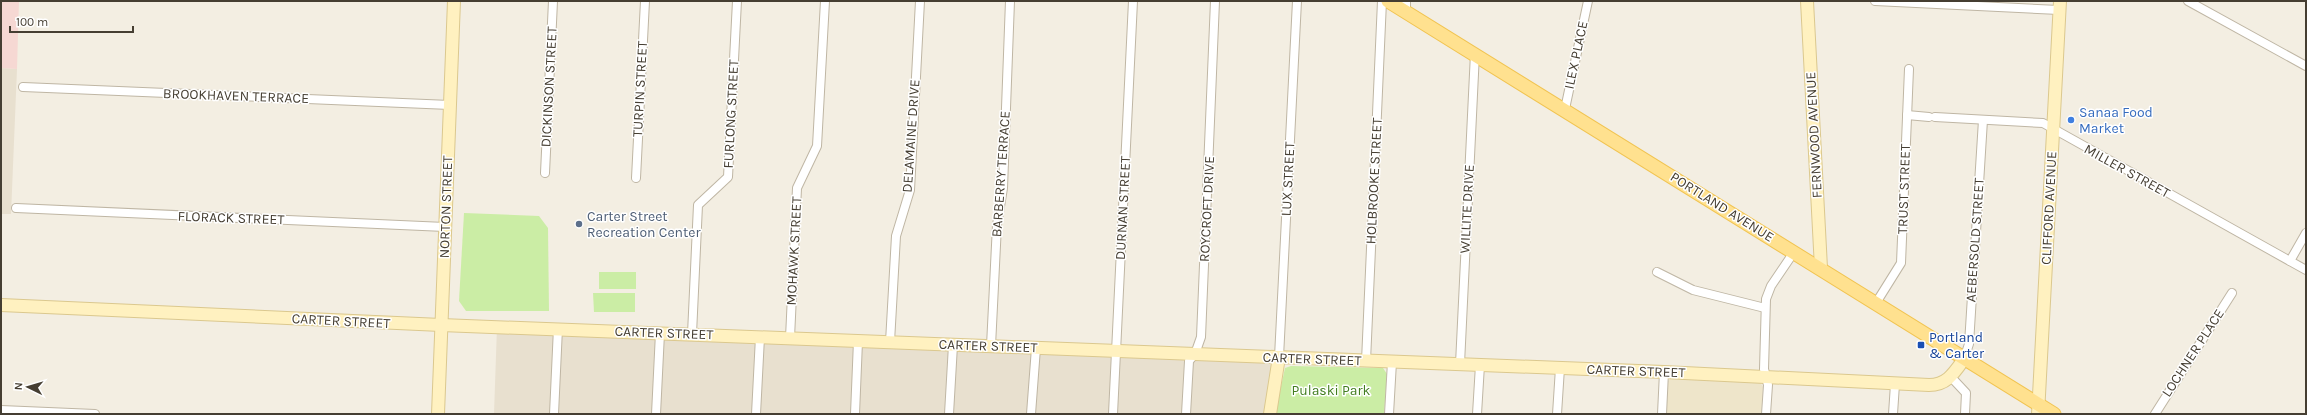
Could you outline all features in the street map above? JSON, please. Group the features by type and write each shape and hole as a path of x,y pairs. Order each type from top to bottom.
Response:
{"main road":[{"name":"NORTON STREET","path":"438,414 454,1"},
{"name":"PORTLAND AVENUE","path":"1388,1 1406,6 1474,53 1821,268 1964,359 2038,409 2054,414"},
{"name":"FERNWOOD AVENUE","path":"1807,1 1821,268"},
{"name":"CLIFFORD AVENUE","path":"2038,409 2060,6"},
{"name":"CARTER STREET","path":"1,305 442,325 558,328 953,345 1117,350 1664,372 1895,384 1934,385 1945,382 1951,377"},
{"path":"1270,414 1279,357"},
{"path":"1951,377 1964,359"}],"street":[{"name":"DICKINSON STREET","path":"545,173 553,1"},
{"name":"TURPIN STREET","path":"636,178 645,1"},
{"name":"FURLONG STREET","path":"692,334 698,205 728,177 737,1"},
{"name":"MOHAWK STREET","path":"790,338 797,188 817,146 825,1"},
{"name":"DELAMAINE DRIVE","path":"890,342 896,236 910,190 920,1"},
{"name":"BARBERRY TERRACE","path":"991,346 997,225 1002,188 1010,1"},
{"name":"DURNAN STREET","path":"1112,414 1117,350 1133,1"},
{"name":"ROYCROFT DRIVE","path":"1186,414 1189,361 1195,354 1201,338 1215,1"},
{"name":"LUX STREET","path":"1279,357 1296,1"},
{"name":"HOLBROOKE STREET","path":"1366,361 1382,1"},
{"name":"ILEX PLACE","path":"1565,109 1588,1"},
{"path":"1875,1 2060,6"},
{"path":"2188,1 2306,66"},
{"name":"WILLITE DRIVE","path":"1460,364 1474,53"},
{"name":"TRUST STREET","path":"1876,303 1901,263 1909,68"},
{"name":"BROOKHAVEN TERRACE","path":"22,87 450,105"},
{"name":"MILLER STREET","path":"1907,115 2043,123 2053,130 2306,270"},
{"name":"AEBERSOLD STREET","path":"1964,359 1969,344 1983,120"},
{"name":"FLORACK STREET","path":"16,208 445,227"},
{"path":"2290,261 2306,233"},
{"path":"1766,414 1768,385 1764,369 1765,308 1768,292 1794,252"},
{"path":"1657,272 1693,290 1765,308"},
{"name":"LOCHNER PLACE","path":"2154,414 2232,293"},
{"path":"554,414 558,328"},
{"path":"656,414 660,333"},
{"path":"756,414 760,337"},
{"path":"854,414 858,341"},
{"path":"949,414 953,345"},
{"path":"1031,414 1036,348"},
{"path":"1389,414 1392,362"},
{"path":"1477,414 1480,365"},
{"path":"1557,414 1560,368"},
{"path":"1662,414 1664,372"},
{"path":"1951,377 1966,393 1966,414"},
{"path":"1893,414 1895,384"},
{"path":"1,410 95,414"}],"shaded area":[{"path":"1,1 19,1 17,69 1,68"},
{"path":"1,68 17,69 11,214 1,214"},
{"path":"497,327 1279,357 1276,414 494,414"},
{"path":"1671,378 1760,382 1763,387 1761,414 1666,414 1667,382"}],"green space":[{"path":"464,213 539,216 548,228 549,311 466,311 459,301"},
{"path":"599,272 636,272 636,289 599,289"},
{"path":"593,293 635,293 635,312 594,312"},
{"name":"Pulaski Park","path":"1291,366 1383,368 1387,374 1384,414 1275,414 1285,368"}],"place":[{"name":"Sanaa Food Market","path":"2071,120"},
{"name":"Carter Street Recreation Center","path":"579,224"},
{"name":"Portland & Carter","path":"1921,345"}]}
